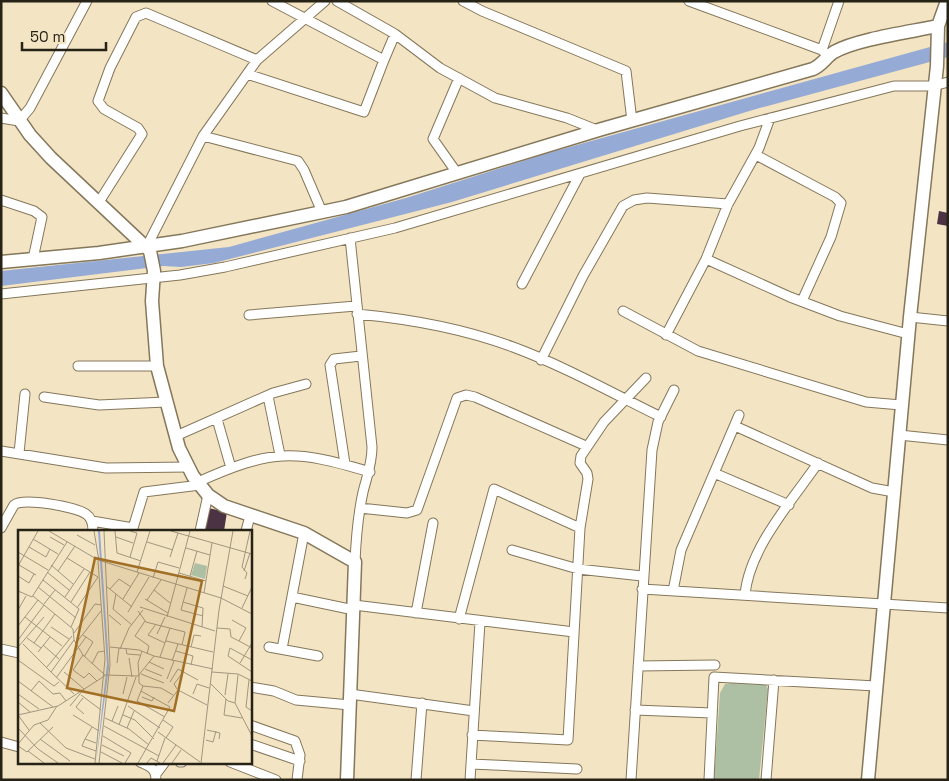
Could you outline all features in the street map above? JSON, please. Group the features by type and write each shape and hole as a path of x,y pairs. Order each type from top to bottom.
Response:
{"street":[{"path":"20,121 34,101 87,1"},
{"path":"272,1 384,60"},
{"path":"148,248 204,136 257,60 325,1"},
{"path":"337,1 395,34 440,68 495,98 568,118 596,130"},
{"path":"463,1 482,11 626,71 632,120"},
{"path":"689,1 825,53 854,45 939,34"},
{"path":"1,262 148,248 322,212 596,130 813,69 822,65 840,1"},
{"path":"868,780 908,334 933,86 937,66 939,34 946,1"},
{"path":"99,202 141,136 140,130 104,109 98,101 110,68 136,17 146,14 257,60"},
{"path":"247,74 364,112 395,34"},
{"path":"456,173 433,139 459,78"},
{"path":"1,294 154,274 225,267 405,225 770,118 894,86 933,86 948,82"},
{"path":"1,93 20,121 51,158 148,248 154,274 152,300 157,366 176,436 188,467 208,495 224,506 304,533 355,562"},
{"path":"1,118 20,121"},
{"path":"666,335 706,259 728,204 756,155 770,118"},
{"path":"204,136 298,161 304,170 322,212"},
{"path":"756,155 835,197 841,203 831,237 823,250 802,301"},
{"path":"522,284 580,174"},
{"path":"541,360 583,276 622,206 634,200 647,198 728,204"},
{"path":"1,200 34,211 42,217 33,259"},
{"path":"347,780 355,562 360,508 370,472 372,447 356,310 350,238"},
{"path":"706,259 840,316 908,334"},
{"path":"249,315 356,310 455,329 513,347 661,417"},
{"path":"624,311 666,335 698,350 866,402 901,405"},
{"path":"910,317 948,321"},
{"path":"345,464 330,365 334,359 361,356"},
{"path":"78,366 157,366"},
{"path":"472,735 568,740 580,528 588,479 587,473 580,462 586,446 625,399 646,378"},
{"path":"176,436 268,396 306,384"},
{"path":"630,780 642,576 652,450 661,417 674,390"},
{"path":"19,453 25,394"},
{"path":"268,396 280,455"},
{"path":"360,508 407,513 417,510 455,403 457,398 462,396 475,397 586,446"},
{"path":"44,397 99,404 166,402"},
{"path":"673,591 681,550 739,415"},
{"path":"217,419 232,468"},
{"path":"735,426 872,488 894,492"},
{"path":"899,435 948,440"},
{"path":"1,451 106,468 188,467"},
{"path":"92,521 133,530 144,492 199,483 256,459 280,455 322,458 370,472"},
{"path":"745,595 748,571 761,547 818,462"},
{"path":"714,473 789,505"},
{"path":"459,619 494,489 580,528"},
{"path":"200,530 208,495"},
{"path":"1,528 14,505 23,502 78,510 87,514 92,521 93,530"},
{"path":"246,530 250,516"},
{"path":"416,613 433,523"},
{"path":"282,649 304,533"},
{"path":"512,550 578,569 642,576"},
{"path":"642,589 948,608"},
{"path":"292,597 354,607 574,632"},
{"path":"470,780 480,622"},
{"path":"269,646 318,656"},
{"path":"1,649 18,653"},
{"path":"638,666 715,665"},
{"path":"709,780 714,677 876,686"},
{"path":"766,780 774,680"},
{"path":"251,687 274,691 296,700 422,703 474,711"},
{"path":"416,780 422,703"},
{"path":"635,710 712,713"},
{"path":"251,725 295,741 300,748 297,780"},
{"path":"1,742 18,747"},
{"path":"251,744 300,760"},
{"path":"144,764 153,768 156,777"},
{"path":"156,777 165,764"},
{"path":"235,764 276,780"},
{"path":"471,764 577,769"}],"green space":[{"path":"725,684 766,685 768,689 759,780 714,780 720,693"}],"water":[{"path":"948,42 948,57 756,109 452,202 214,263 181,267 163,266 1,286 1,271 229,247 406,198 548,153"}],"building":[{"path":"939,211 948,213 948,226 937,224"},
{"path":"208,508 227,512 224,530 204,530"}]}
